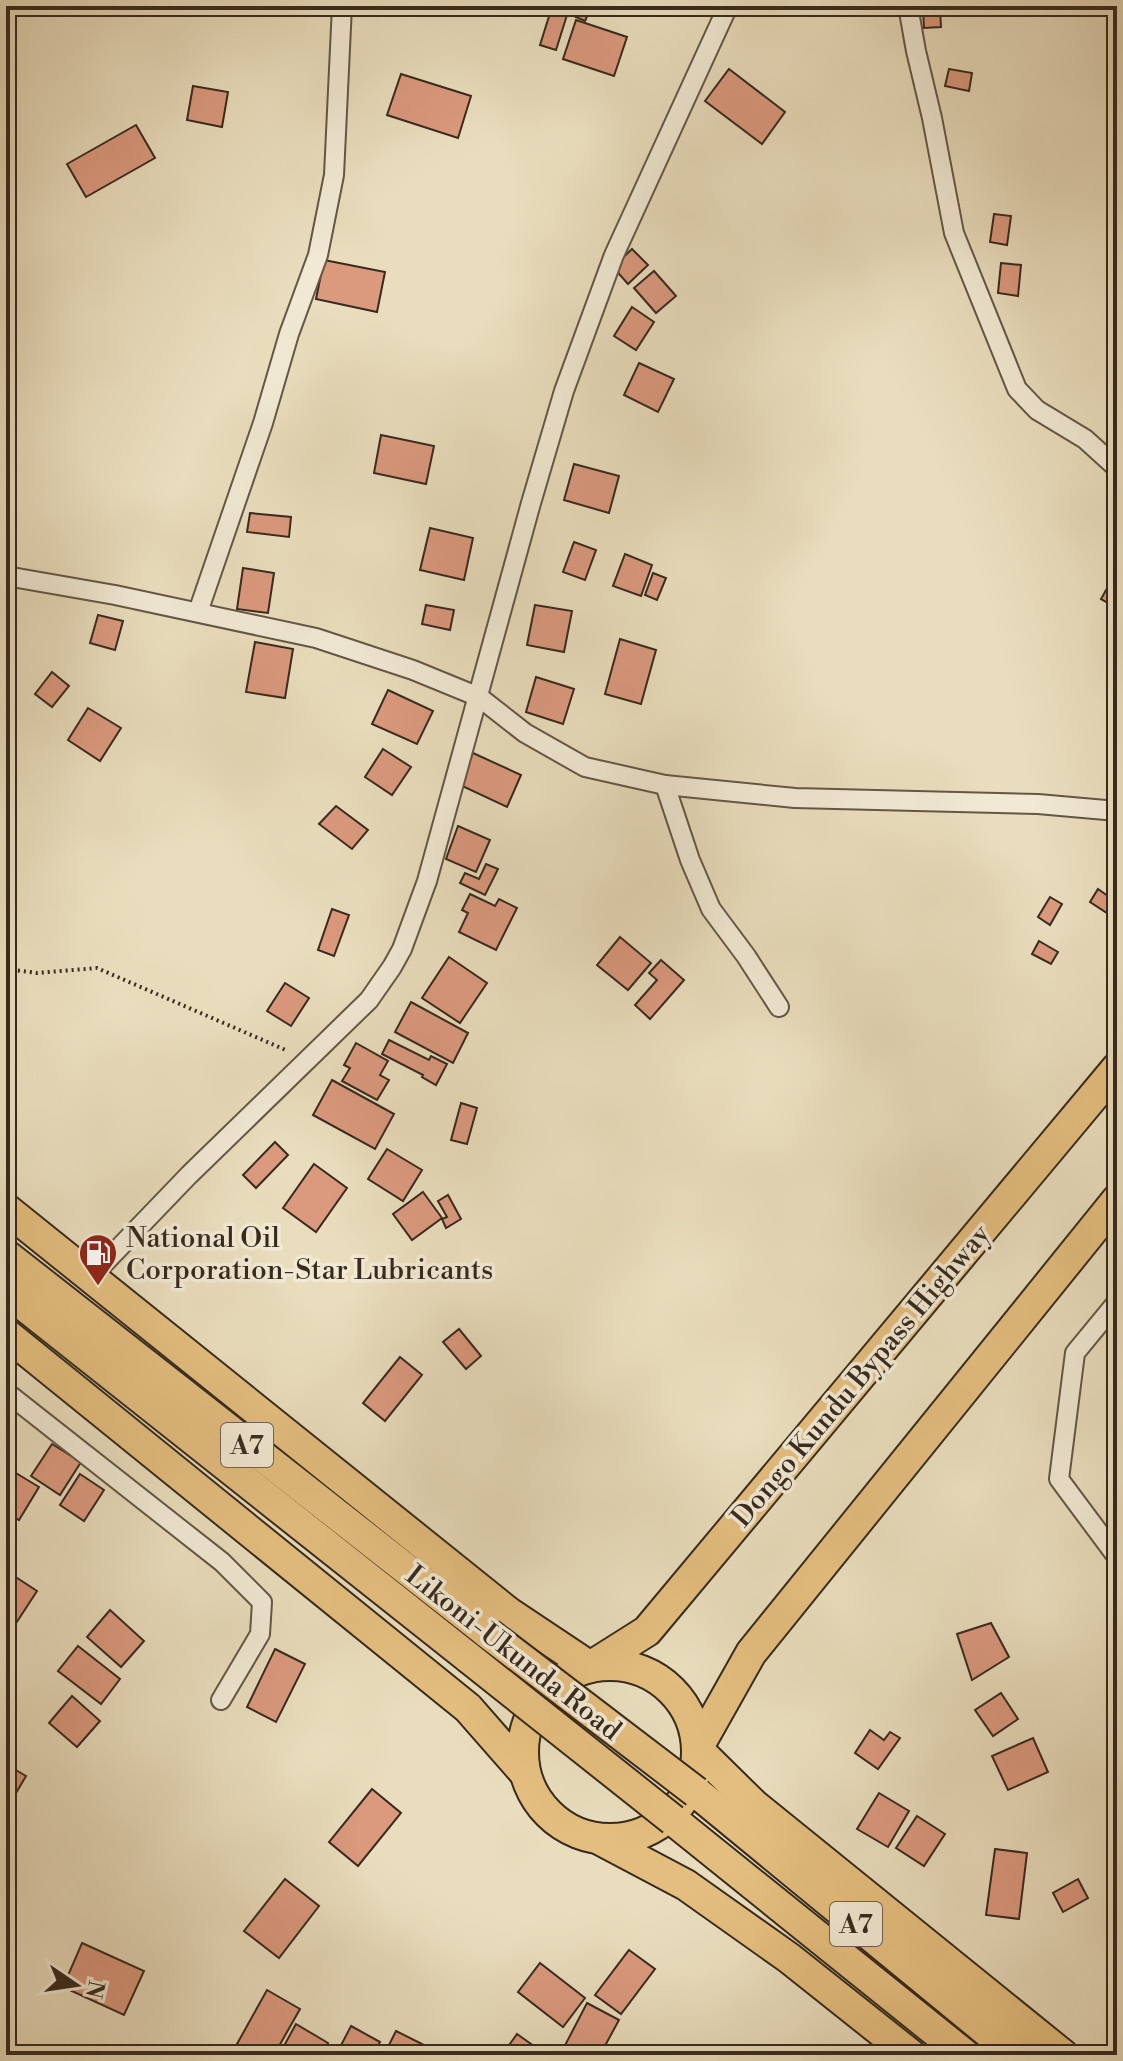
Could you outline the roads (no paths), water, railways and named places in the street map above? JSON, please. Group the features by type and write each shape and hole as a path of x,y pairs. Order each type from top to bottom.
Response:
{"highway":[{"name":"Dongo Kundu Bypass Highway","path":"590,1667 647,1631 1117,1068"},
{"path":"697,1749 751,1653 1117,1200"},
{"path":"6,1209 509,1613 590,1667"},
{"name":"Likoni-Ukunda Road","path":"6,1255 476,1624 696,1792 1016,2055"},
{"name":"Likoni-Ukunda Road","path":"6,1291 965,2055"},
{"path":"6,1334 468,1708 525,1773"},
{"path":"624,1665 656,1677 681,1701 695,1732 697,1766 685,1798 668,1818 647,1832 630,1838 598,1839 564,1827 535,1797 525,1773 524,1739 536,1707 559,1681 590,1667 624,1665"},
{"path":"697,1749 754,1805 1063,2055"},
{"path":"598,1839 686,1885 789,1958 911,2055"}],"street":[{"path":"198,612 318,255 334,175 342,6"},
{"path":"90,1278 189,1175 369,1000 402,949 427,881 564,391 614,255 728,6"},
{"path":"908,6 954,233 1017,389 1037,410 1085,439 1117,468"},
{"path":"6,576 115,595 316,638 413,670 479,697 525,733 585,767 665,785 795,798 1038,804 1117,811"},
{"path":"665,785 690,860 711,909 779,1007"},
{"path":"1117,1302 1075,1353 1059,1479 1117,1557"},
{"path":"6,1392 222,1562 262,1602 260,1634 221,1700"}],"place":[{"name":"National Oil Corporation-Star Lubricants","path":"98,1287"}]}
